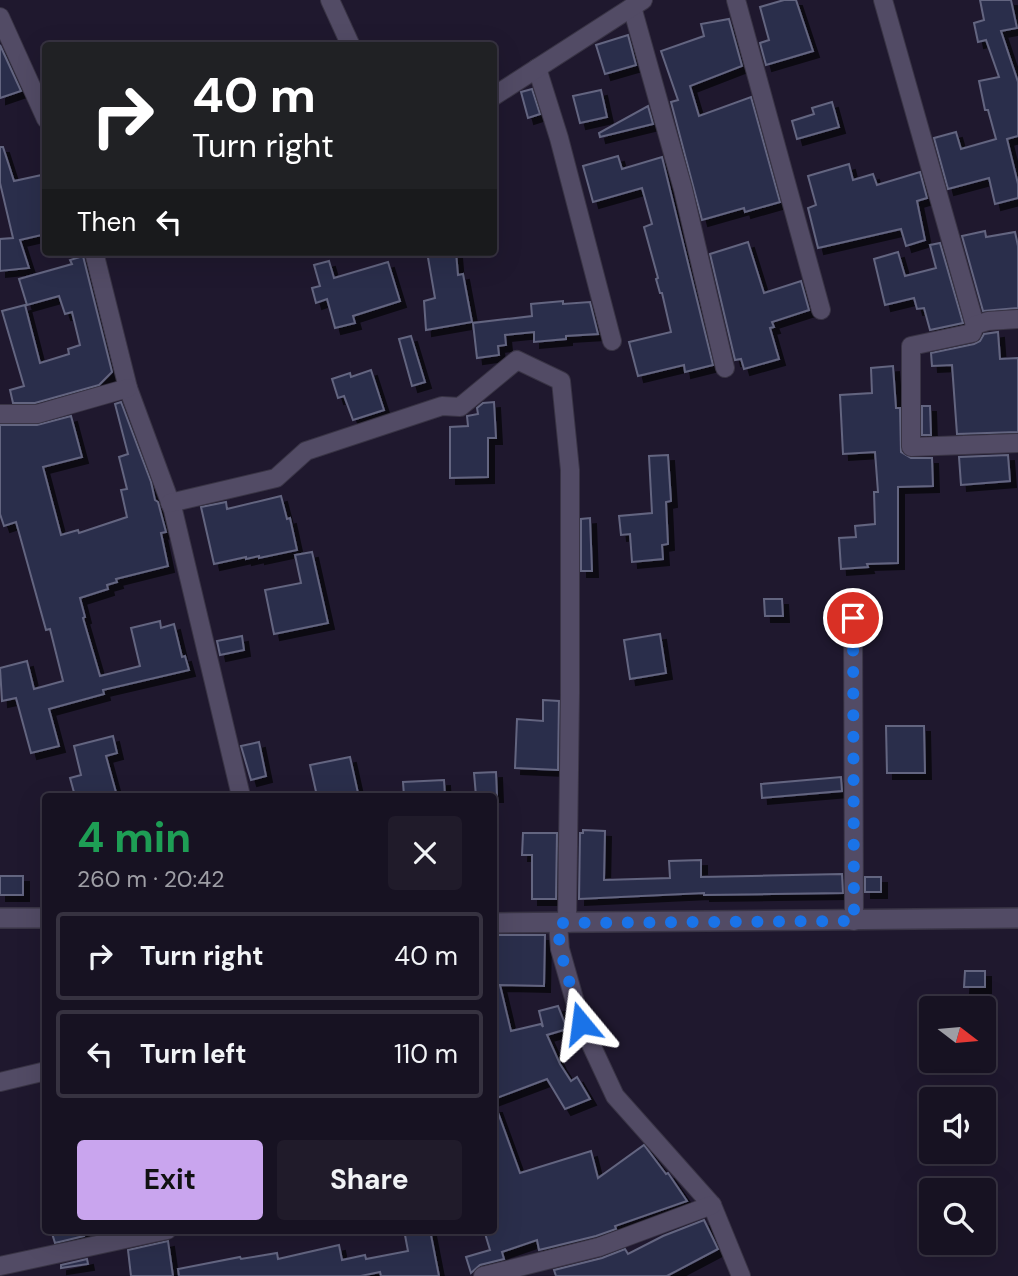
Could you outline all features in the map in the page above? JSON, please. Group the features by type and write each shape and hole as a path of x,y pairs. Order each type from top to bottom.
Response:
{"street":[{"path":"330,0 349,42"},
{"path":"736,0 821,310"},
{"path":"883,0 975,326 972,333 911,346 911,447 1018,443"},
{"path":"497,94 638,4 724,368"},
{"path":"0,17 42,110"},
{"path":"537,68 559,138 612,341"},
{"path":"95,256 128,388 170,503 240,793"},
{"path":"975,326 988,321 1018,319"},
{"path":"170,503 276,478 306,451 442,406 460,407 517,360 561,381 570,470 570,694 560,949 581,1023 615,1096 712,1205 741,1276"},
{"path":"0,414 37,414 128,388"},
{"path":"853,618 854,921"},
{"path":"0,918 42,918"},
{"path":"497,923 1018,918"},
{"path":"0,1082 42,1072"},
{"path":"484,1276 599,1247 712,1205"},
{"path":"0,1266 148,1234"}],"building":[{"path":"784,0 796,0 813,51 766,65 760,43 769,40 760,7"},
{"path":"980,0 1011,0 1017,28 1001,31 1018,82 1018,136 1007,139 1018,184 1018,198 995,204 989,178 948,189 934,138 956,132 961,149 996,139 988,110 985,110 979,81 999,77 986,40 978,42 974,23 984,20"},
{"path":"729,19 742,66 690,86 699,116 751,97 780,202 745,212 744,208 702,220 671,102 678,100 661,51 704,36 701,24"},
{"path":"628,35 636,65 605,74 596,45"},
{"path":"0,45 21,91 0,98"},
{"path":"532,89 540,114 528,118 521,92"},
{"path":"601,90 607,117 580,123 573,96"},
{"path":"832,102 839,127 797,139 792,121 814,114 812,108"},
{"path":"648,106 653,124 600,137 599,133"},
{"path":"0,147 3,147 14,181 42,175 42,235 20,240 29,268 0,271 0,239 13,238 0,183"},
{"path":"618,156 622,169 662,157 713,365 685,372 684,365 638,376 629,342 671,332 644,227 652,224 642,188 593,202 583,166"},
{"path":"849,164 853,180 873,174 877,185 920,172 927,198 917,201 925,240 906,246 901,229 818,248 808,208 816,205 808,176"},
{"path":"985,231 986,237 1015,232 1018,246 1018,308 983,311 962,236"},
{"path":"748,242 764,293 801,281 809,310 772,322 774,327 770,328 779,359 744,369 741,359 735,360 710,254"},
{"path":"940,243 963,323 930,330 924,308 917,309 914,298 885,305 874,259 898,252 905,276 936,268 930,245"},
{"path":"83,256 112,372 99,385 35,403 13,403 10,390 24,386 2,311 25,305 40,363 69,354 68,349 80,345 72,312 65,314 59,296 27,305 19,279 72,264 70,260"},
{"path":"428,256 456,256 458,275 463,274 472,322 426,330 424,301 435,298"},
{"path":"329,261 334,278 388,262 400,301 353,316 355,323 335,328 327,299 316,303 312,288 320,286 314,265"},
{"path":"563,301 563,304 590,302 598,334 534,342 534,332 505,335 506,345 498,346 499,355 477,358 473,323 532,316 531,304"},
{"path":"998,332 1000,359 1018,358 1018,432 957,434 952,365 932,366 931,353 974,344 980,341 984,334"},
{"path":"411,336 425,382 412,386 399,339"},
{"path":"893,366 896,408 900,408 901,452 911,458 932,458 933,486 898,487 898,563 867,564 868,567 841,569 839,538 856,537 855,526 875,524 874,492 878,492 875,452 843,454 840,395 872,393 871,368"},
{"path":"371,370 384,410 353,420 344,396 338,398 332,379 350,373 351,377"},
{"path":"121,402 151,482 155,500 158,502 166,532 161,533 168,566 116,579 117,582 107,585 108,589 80,598 85,617 83,618 100,676 140,666 131,628 160,621 161,628 174,624 182,657 185,656 189,670 103,690 104,694 49,709 59,746 31,753 16,698 2,701 0,668 27,661 34,689 63,681 50,629 46,630 16,522 4,526 0,514 0,425 37,425 71,416 82,457 43,467 61,535 78,530 79,533 127,517 121,490 127,489 119,457 128,454 115,404"},
{"path":"494,402 496,438 488,438 488,477 450,478 450,427 468,426 467,416 478,414 477,408 483,403"},
{"path":"922,406 930,406 931,435 922,435"},
{"path":"668,455 671,501 666,502 668,544 662,545 663,559 632,562 630,534 621,535 619,516 652,513 649,456"},
{"path":"1008,455 1010,481 961,485 959,457"},
{"path":"281,496 287,519 290,518 297,550 214,564 201,507 226,502 227,509"},
{"path":"590,518 592,571 581,571 581,519"},
{"path":"312,552 328,623 274,634 265,590 301,583 295,555"},
{"path":"764,599 782,599 783,616 765,616"},
{"path":"660,634 666,673 630,679 624,640"},
{"path":"242,636 244,650 220,655 217,641"},
{"path":"543,700 559,701 558,770 515,768 517,719 543,721"},
{"path":"886,726 924,726 925,773 887,773"},
{"path":"113,736 117,753 106,756 116,793 74,793 70,778 81,775 74,746"},
{"path":"259,742 266,776 251,780 241,746"},
{"path":"350,757 358,793 316,793 310,765"},
{"path":"496,772 497,793 476,793 474,773"},
{"path":"841,777 842,791 762,798 761,784"},
{"path":"444,780 445,793 404,793 403,782"},
{"path":"583,830 605,831 604,880 670,878 669,861 701,860 701,877 842,874 843,893 704,893 579,899 580,833 583,833"},
{"path":"523,833 557,833 556,899 532,899 532,855 522,855"},
{"path":"0,876 23,876 23,895 0,895"},
{"path":"865,877 881,877 881,892 865,892"},
{"path":"497,935 545,935 544,986 500,985 511,1031 541,1024 543,1027 539,1011 558,1006 567,1029 547,1035 571,1081 577,1077 590,1099 565,1109 547,1079 497,1098"},
{"path":"965,971 985,971 985,987 964,987"},
{"path":"497,1110 520,1173 591,1151 598,1178 644,1145 687,1201 615,1226 616,1229 596,1236 539,1250 537,1240 502,1252 504,1259 480,1265 471,1273 466,1257 490,1250 485,1234 497,1234"},
{"path":"704,1220 718,1249 667,1276 556,1276 554,1270 602,1258 625,1249 628,1254 663,1236"},
{"path":"52,1234 84,1234 84,1236 55,1243"},
{"path":"405,1234 431,1234 439,1276 381,1276 380,1272 361,1276 179,1276 178,1269 277,1253 278,1259 339,1245 342,1260 365,1255 366,1259 408,1251"},
{"path":"168,1241 173,1276 131,1276 128,1250"},
{"path":"87,1259 88,1264 61,1268 61,1265"}],"route":[{"path":"581,1023 560,949 558,923 854,921 853,618"}]}
